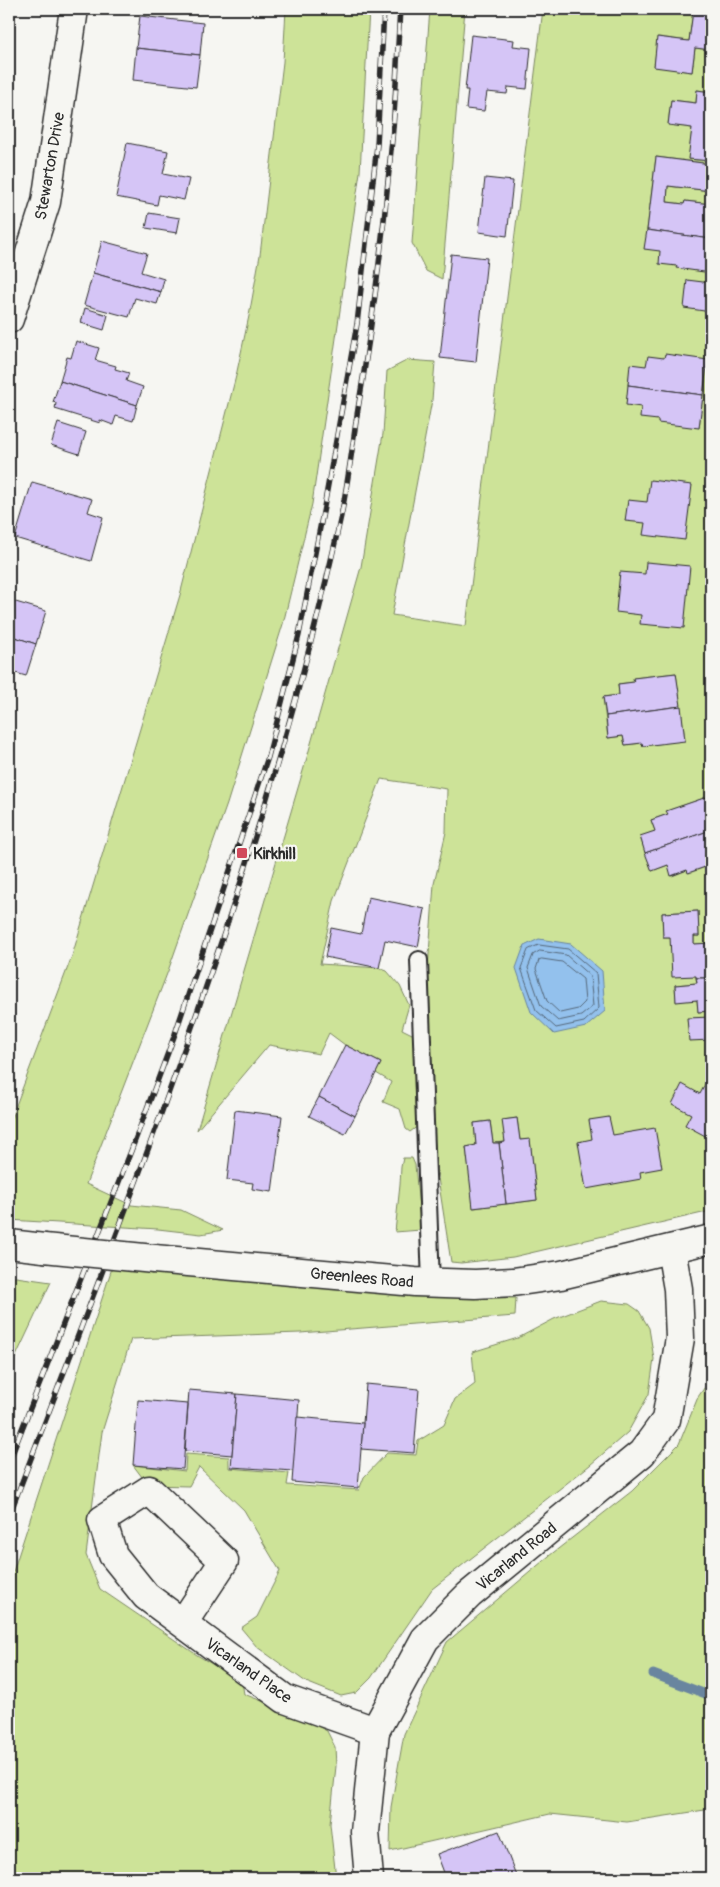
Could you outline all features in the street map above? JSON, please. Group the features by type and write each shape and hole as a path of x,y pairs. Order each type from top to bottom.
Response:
{"street":[{"name":"Stewarton Drive","path":"9,319 46,202 74,9"},
{"name":"Greenlees Road","path":"9,1244 154,1259 475,1284 561,1275 711,1239"},
{"name":"Vicarland Road","path":"369,1878 365,1832 375,1731 425,1639 469,1595 642,1454 666,1420 680,1338 678,1288 671,1249"},
{"name":"Vicarland Place","path":"183,1623 224,1561 150,1490 102,1520 113,1555 146,1596 285,1699 375,1731"}],"lane":[{"path":"419,960 431,1282"}],"green space":[{"path":"286,9 369,9 360,172 312,504 283,624 227,804 168,971 86,1184 131,1205 181,1210 223,1230 201,1234 158,1229 9,1220 9,1124 72,956 180,595 236,376 260,255 283,62"},
{"path":"430,9 465,9 442,279 426,271 412,243"},
{"path":"543,9 700,9 700,12 693,11 689,41 658,37 654,66 692,72 695,48 711,50 711,92 697,90 696,103 671,100 668,124 692,128 689,159 711,161 711,164 656,157 647,230 711,270 711,810 707,797 667,811 668,814 651,820 655,831 640,837 652,871 668,865 672,876 687,870 689,873 711,865 711,943 694,944 694,936 699,936 698,911 662,913 663,937 670,937 696,976 697,983 675,985 676,1001 697,1000 698,1012 711,1011 711,1211 513,1257 461,1263 451,1262 434,1152 428,968 434,884 446,832 447,789 381,779 334,901 320,964 379,968 387,971 400,986 409,1005 402,1029 414,1035 418,1126 410,1132 406,1129 400,1109 383,1102 391,1082 376,1073 381,1063 345,1045 329,1033 319,1054 269,1045 197,1130 361,567 383,434 387,371 408,360 435,362 432,400 392,615 466,626","holes":["631,365 703,395 699,428 628,385","676,673 685,740 643,746 642,743 625,745 623,736 608,738 603,697 619,695 618,684 634,682 634,678","517,1118 520,1140 530,1140 537,1200 474,1208 466,1147 476,1145 474,1123 490,1121 493,1143 505,1142 503,1120"]},
{"path":"668,186 711,191 711,204 685,201 684,204 667,202"},
{"path":"403,1158 412,1158 415,1165 421,1230 395,1232 401,1167"},
{"path":"112,1268 410,1296 516,1298 515,1316 300,1333 131,1339 102,1432 86,1555 100,1589 197,1655 242,1682 244,1694 295,1714 327,1731 335,1747 336,1766 330,1824 336,1878 9,1878 9,1584"},
{"path":"9,1276 51,1282 9,1371"},
{"path":"601,1301 629,1304 639,1311 649,1328 654,1359 649,1394 628,1432 590,1465 432,1589 371,1678 356,1693 341,1696 306,1682 257,1647 241,1628 257,1617 280,1571 244,1510 199,1467 189,1486 148,1485 133,1465 185,1471 186,1454 229,1457 229,1468 289,1473 287,1485 359,1490 364,1477 387,1453 416,1455 418,1441 444,1425 455,1399 475,1384 472,1352 518,1338 554,1319"},
{"path":"711,1378 711,1809 627,1822 550,1814 390,1851 391,1807 404,1734 447,1642 549,1556 632,1491 679,1444 698,1397"}],"water":[{"path":"539,939 571,944 602,971 605,1011 586,1027 554,1034 531,1012 516,968 524,946"}],"building":[{"path":"700,9 711,9 711,50 695,48 692,72 654,67 657,37 689,41 693,11 700,12"},
{"path":"140,16 203,23 200,55 136,48"},
{"path":"471,35 514,40 513,46 531,48 527,89 508,87 507,94 487,92 484,111 466,109 468,90 465,90"},
{"path":"136,48 200,55 196,87 133,80"},
{"path":"697,90 711,92 711,161 688,159 692,128 668,125 671,100 696,103"},
{"path":"127,143 168,151 163,174 189,179 184,200 159,195 157,205 116,197"},
{"path":"656,157 711,164 711,191 668,186 667,202 684,204 685,201 711,204 711,239 647,230"},
{"path":"485,178 513,181 507,236 479,232"},
{"path":"149,213 180,218 177,233 146,228"},
{"path":"647,230 711,239 711,273 659,264 660,251 644,249"},
{"path":"102,241 147,253 141,272 164,279 161,292 93,273"},
{"path":"451,254 487,258 476,362 440,358"},
{"path":"93,273 161,292 157,304 135,298 129,317 84,305"},
{"path":"687,280 711,283 711,312 684,308"},
{"path":"85,308 108,315 104,330 81,323"},
{"path":"76,341 99,348 95,360 116,366 115,369 129,373 126,381 143,387 137,405 60,381 67,357 71,358"},
{"path":"665,354 708,360 703,395 628,385 630,364 646,366 648,356 664,358"},
{"path":"60,381 137,405 133,421 116,416 113,425 100,420 100,423 55,409 56,403 53,402"},
{"path":"628,385 703,395 699,428 658,423 658,420 640,418 641,407 626,405"},
{"path":"58,423 86,432 79,454 51,445"},
{"path":"650,480 692,485 685,540 643,535 645,523 625,521 628,500 647,502"},
{"path":"32,482 92,499 88,512 103,517 91,561 15,538"},
{"path":"646,562 690,566 684,628 640,624 641,615 616,612 620,572 645,574"},
{"path":"9,600 46,611 36,644 9,635"},
{"path":"9,635 36,644 26,676 9,671"},
{"path":"676,673 681,706 606,716 603,697 619,695 618,684 634,682 633,678"},
{"path":"681,706 685,741 643,746 642,743 625,745 623,736 608,738 606,716"},
{"path":"707,797 711,810 711,830 645,853 640,836 655,831 651,820 668,814 666,811"},
{"path":"711,830 711,865 688,873 687,870 671,876 668,865 652,871 645,853"},
{"path":"368,897 425,909 418,947 385,940 379,968 325,957 331,928 361,934"},
{"path":"698,911 699,936 694,936 694,944 711,943 711,978 696,978 696,976 672,977 670,937 663,937 662,913"},
{"path":"696,978 711,978 711,1011 698,1012 697,1000 676,1002 675,985 697,983"},
{"path":"711,1017 711,1040 689,1041 687,1018"},
{"path":"345,1045 381,1063 355,1116 319,1097"},
{"path":"709,1077 711,1078 711,1139 685,1125 691,1114 672,1104 682,1084 700,1094"},
{"path":"319,1097 355,1116 345,1134 309,1116"},
{"path":"235,1110 282,1116 272,1192 252,1189 253,1183 227,1180"},
{"path":"609,1117 613,1135 655,1128 662,1168 640,1172 641,1179 586,1189 578,1142 592,1139 589,1120"},
{"path":"517,1118 520,1140 530,1139 537,1200 506,1204 499,1143 505,1142 502,1120"},
{"path":"490,1121 493,1143 499,1143 506,1204 473,1208 466,1147 476,1145 474,1123"},
{"path":"366,1384 419,1389 414,1453 361,1449"},
{"path":"189,1390 237,1394 232,1455 185,1451"},
{"path":"237,1394 299,1400 294,1471 231,1467"},
{"path":"138,1400 188,1404 183,1469 133,1465"},
{"path":"297,1417 363,1423 358,1488 292,1482"},
{"path":"499,1831 517,1878 446,1878 437,1854"}],"waterway":[{"path":"653,1674 711,1696"}],"railway":[{"path":"9,1462 175,1034 268,757 299,635 357,324 377,145 384,9"},
{"path":"9,1516 103,1270 194,1022 236,897 275,771 310,644 348,479 372,316 393,132 400,9"}],"place":[{"name":"Kirkhill","path":"242,853"}]}
